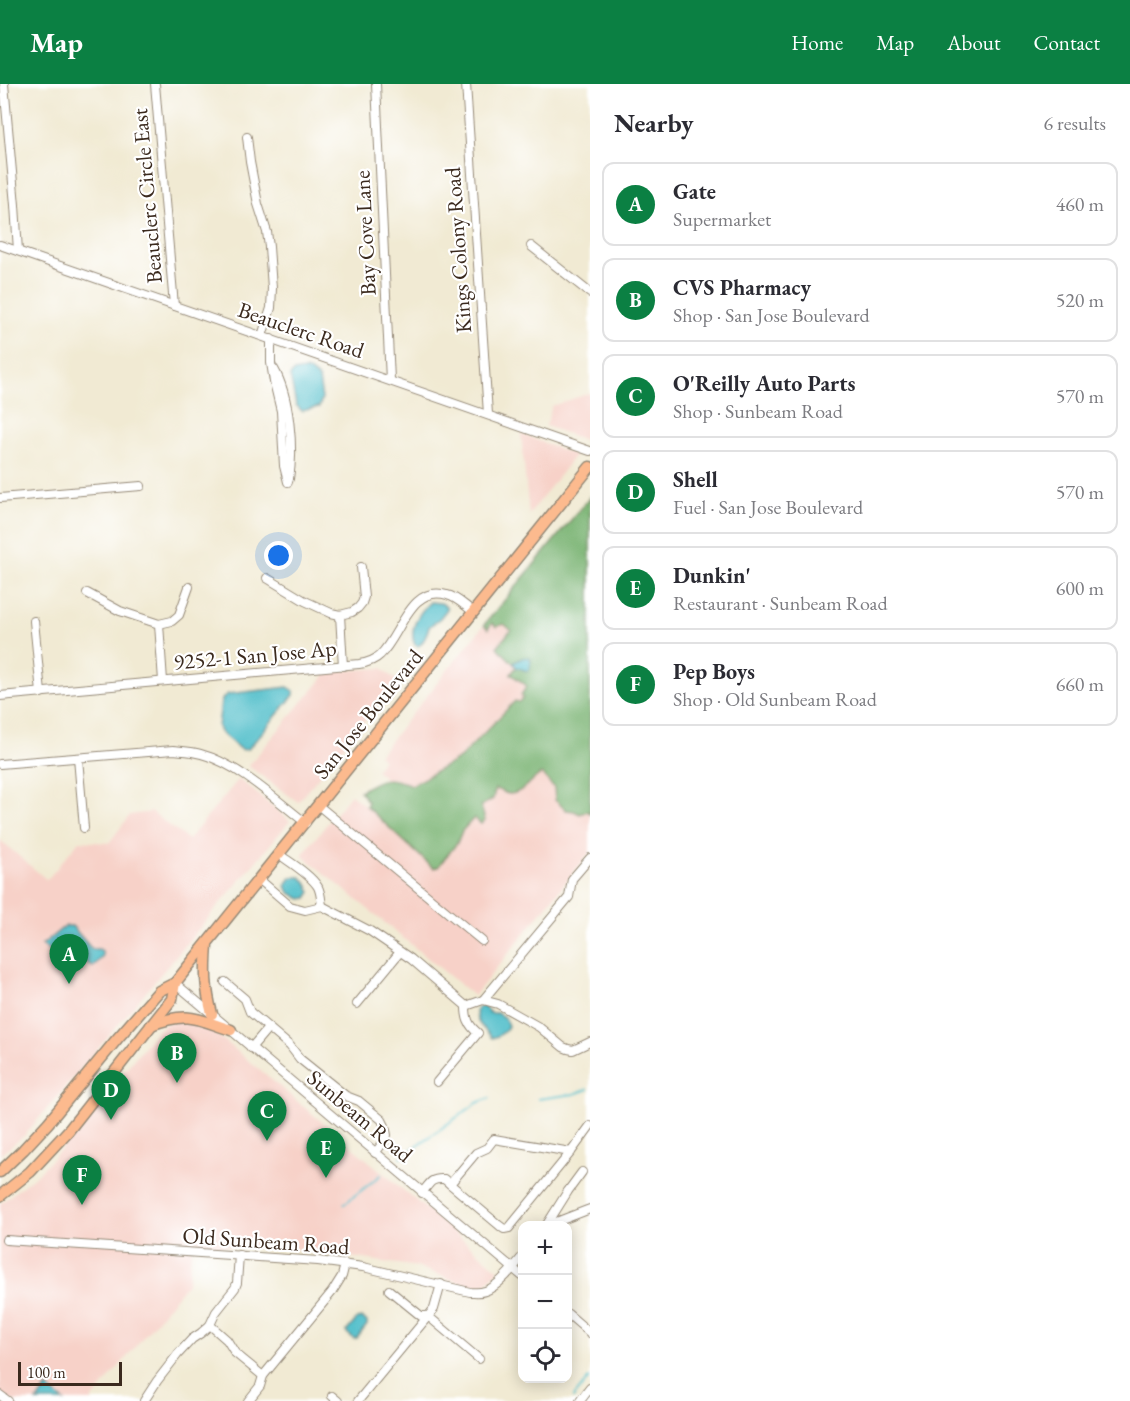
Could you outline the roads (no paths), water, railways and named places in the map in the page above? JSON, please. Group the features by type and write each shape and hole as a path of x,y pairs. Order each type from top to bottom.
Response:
{"main road":[{"name":"San Jose Boulevard","path":"0,1172 48,1123 159,991 175,983 207,945 590,467"},
{"path":"207,945 206,992 212,1014"},
{"name":"San Jose Boulevard","path":"0,1196 30,1172 69,1130 172,999 175,983"},
{"path":"151,1025 182,1017 194,1018 231,1030"}],"street":[{"path":"4,84 18,251"},
{"name":"Beauclerc Circle East","path":"155,84 174,306"},
{"name":"Bay Cove Lane","path":"376,84 390,380"},
{"name":"Kings Colony Road","path":"466,84 488,414"},
{"path":"247,138 258,204 269,247 272,288 266,337 285,425 291,466 288,482 284,466 285,425"},
{"name":"Beauclerc Road","path":"0,245 590,450"},
{"path":"531,246 590,293"},
{"path":"0,498 141,486"},
{"path":"267,578 305,601 340,615 352,612 362,603 364,597 361,567"},
{"path":"87,593 120,610 159,624 172,621 179,615 189,586"},
{"name":"9252-1 San Jose Ap","path":"0,696 369,662 381,654 411,608 429,594 440,593 453,597 474,612"},
{"path":"340,615 343,666"},
{"path":"34,621 41,693"},
{"path":"159,624 163,681"},
{"path":"0,764 173,750 201,754 232,767 306,823"},
{"path":"78,758 84,828"},
{"path":"319,806 482,941"},
{"path":"280,855 318,887 322,906"},
{"path":"466,1006 483,1000 569,897 572,879 590,858"},
{"path":"260,880 290,906 305,910 322,906 360,926 411,959 466,1006 468,1023 478,1033 437,1082"},
{"path":"357,1004 400,952"},
{"path":"225,982 244,999 250,1012 290,1046 300,1059 346,1096 359,1101 382,1120 387,1135 375,1154"},
{"name":"Sunbeam Road","path":"175,983 521,1275"},
{"path":"483,1000 498,1004 523,1017 568,1049 573,1050 590,1042"},
{"path":"251,1048 268,1028"},
{"path":"422,1193 431,1181 444,1179 500,1227 509,1228 590,1126"},
{"path":"450,1184 476,1154 487,1148 494,1139 571,1152"},
{"path":"549,1221 582,1172"},
{"path":"559,1221 590,1209"},
{"name":"Old Sunbeam Road","path":"6,1240 345,1264 470,1292 485,1291 495,1285 518,1262"},
{"path":"144,1401 178,1354 210,1325 216,1312 237,1283 239,1255"},
{"path":"248,1401 260,1386 263,1376 332,1292 342,1276 345,1264"},
{"path":"358,1401 434,1309 441,1284"},
{"path":"389,1290 421,1316 428,1316 479,1359"},
{"path":"572,1318 590,1333"},
{"path":"210,1325 227,1340 235,1353 263,1376"},
{"path":"580,1401 590,1388"},
{"path":"0,1395 8,1401"}],"water":[{"path":"304,370 319,379 322,399 319,407 302,411 296,405 290,376 294,372"},
{"path":"430,602 441,603 447,609 429,627 425,638 418,646 415,645 413,639 414,627 422,611"},
{"path":"528,657 531,660 527,671 516,667 513,663 522,658"},
{"path":"288,687 294,691 294,695 248,749 241,750 220,732 218,727 221,703 228,694"},
{"path":"293,877 301,877 305,881 311,892 307,898 301,899 288,891 286,885"},
{"path":"65,926 72,926 90,947 102,951 102,957 93,967 83,960 70,961 67,965 42,945"},
{"path":"481,1006 490,1013 497,1013 505,1018 508,1026 499,1035 492,1038 480,1025 476,1013 477,1008"},
{"path":"363,1318 367,1325 354,1339 347,1331 357,1319"},
{"path":"47,1387 64,1401 37,1401"}],"waterway":[{"path":"538,1099 574,1094 588,1089"},
{"path":"401,1157 477,1103 490,1098"},
{"path":"344,1204 381,1175"},
{"path":"573,1398 589,1378"}],"place":[{"name":"Gate","path":"69,984"},
{"name":"CVS Pharmacy","path":"177,1083"},
{"name":"Shell","path":"111,1120"},
{"name":"O'Reilly Auto Parts","path":"267,1141"},
{"name":"Dunkin'","path":"326,1178"},
{"name":"Pep Boys","path":"82,1205"}]}
